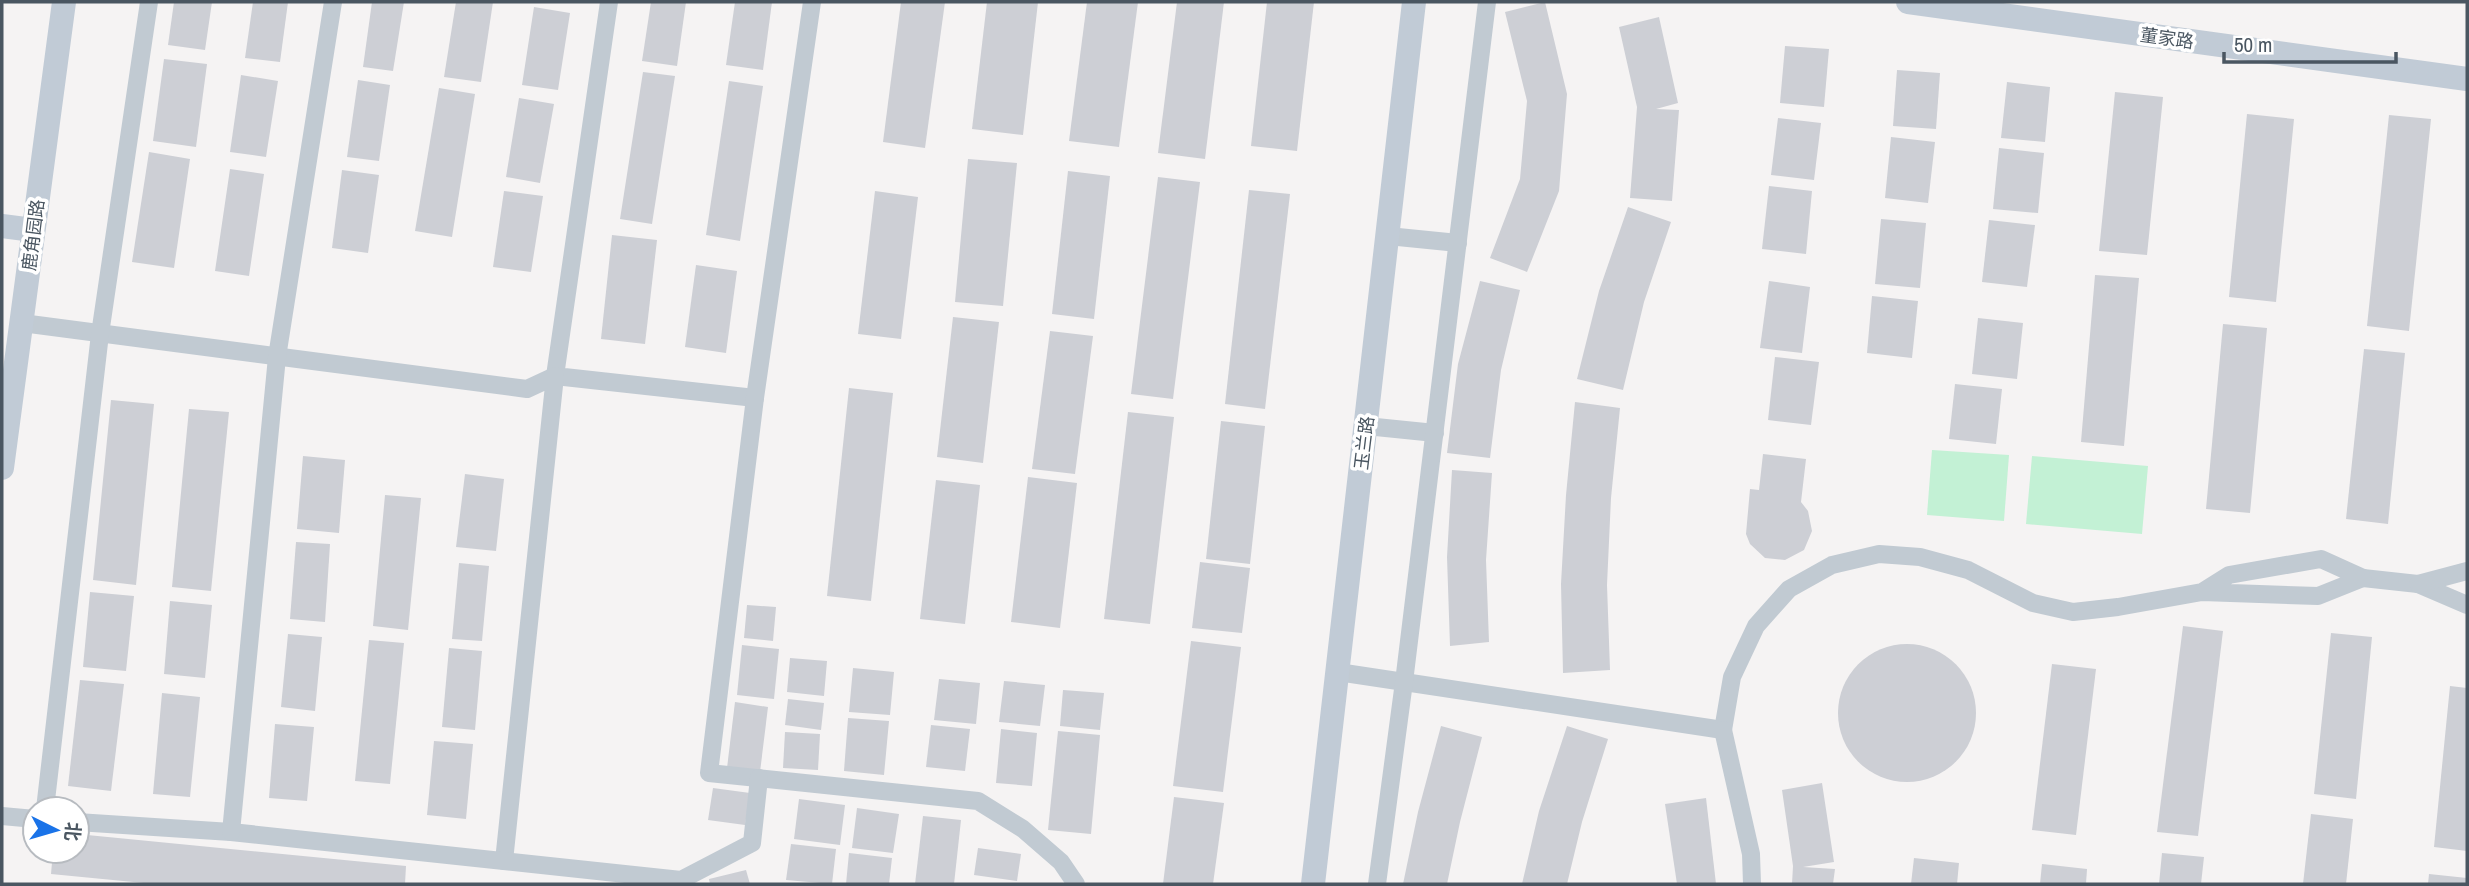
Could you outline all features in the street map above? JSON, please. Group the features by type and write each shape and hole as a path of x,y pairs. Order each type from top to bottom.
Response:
{"street":[{"name":"鹿角园路","path":"2,468 64,2"},
{"path":"47,795 100,334 149,2"},
{"path":"231,832 278,357 333,2"},
{"path":"504,861 555,376 609,2"},
{"path":"812,2 755,398 709,773 978,801 1023,829 1061,862 1076,884"},
{"name":"玉兰路","path":"1313,884 1414,2"},
{"path":"1377,884 1487,2"},
{"name":"董家路","path":"1908,2 2467,79"},
{"path":"2,226 33,230"},
{"path":"1388,236 1458,243"},
{"path":"22,323 527,389 555,376 755,398"},
{"path":"1366,426 1434,433"},
{"path":"1752,884 1751,854 1723,730 1732,677 1756,626 1789,589 1832,565 1879,554 1920,557 1968,570 2033,603 2073,612 2202,592 2318,596 2363,578"},
{"path":"2202,592 2229,575 2321,559 2363,578 2418,584 2467,605"},
{"path":"2418,584 2467,571"},
{"path":"1338,672 1723,730"},
{"path":"91,823 231,832 681,880 752,843 759,778"},
{"path":"2,816 21,818"}],"green space":[{"path":"1932,450 2009,455 2004,521 1927,515"},
{"path":"2032,456 2148,466 2142,534 2026,524"}],"building":[{"path":"174,2 212,2 205,50 168,45"},
{"path":"253,2 288,2 280,62 245,58"},
{"path":"372,2 404,2 393,71 363,67"},
{"path":"456,2 493,2 481,82 444,77"},
{"path":"651,2 686,2 677,66 642,61"},
{"path":"735,2 772,2 763,70 726,65"},
{"path":"901,2 945,2 925,148 883,142"},
{"path":"987,2 1038,2 1023,135 972,129"},
{"path":"1087,2 1138,2 1119,147 1069,141"},
{"path":"1177,2 1224,2 1205,159 1158,153"},
{"path":"1267,2 1314,2 1297,151 1251,146"},
{"path":"1545,2 1567,94 1559,191 1527,272 1490,258 1520,179 1527,101 1505,12"},
{"path":"534,7 570,13 558,90 522,85"},
{"path":"1659,17 1678,103 1656,109 1679,110 1672,201 1630,198 1637,107 1619,27"},
{"path":"1785,46 1829,49 1824,107 1780,103"},
{"path":"164,59 207,64 196,147 153,141"},
{"path":"1897,70 1940,73 1936,129 1893,126"},
{"path":"643,72 675,76 652,224 620,219"},
{"path":"241,75 278,81 266,157 230,152"},
{"path":"358,80 390,85 379,161 347,157"},
{"path":"729,81 763,86 740,241 706,235"},
{"path":"2007,82 2050,87 2045,142 2001,138"},
{"path":"439,88 475,94 452,237 415,231"},
{"path":"2115,92 2163,97 2147,255 2099,251"},
{"path":"519,98 554,104 540,183 506,177"},
{"path":"2247,114 2294,119 2276,302 2229,297"},
{"path":"2389,115 2431,119 2409,331 2367,326"},
{"path":"1778,118 1821,123 1814,180 1771,175"},
{"path":"1891,137 1935,142 1928,203 1885,198"},
{"path":"1999,148 2044,153 2038,213 1993,209"},
{"path":"149,152 190,159 174,268 132,262"},
{"path":"968,159 1017,163 1003,306 955,302"},
{"path":"230,169 264,174 249,276 215,271"},
{"path":"342,170 379,175 368,253 332,248"},
{"path":"1068,171 1110,176 1094,319 1052,314"},
{"path":"1158,177 1200,182 1173,399 1131,394"},
{"path":"1769,186 1812,191 1806,254 1762,249"},
{"path":"1249,190 1290,194 1265,409 1225,404"},
{"path":"504,191 543,196 531,272 493,267"},
{"path":"875,191 918,197 901,339 858,334"},
{"path":"1628,207 1671,222 1644,302 1623,390 1577,379 1599,291"},
{"path":"1881,219 1926,223 1920,288 1875,284"},
{"path":"1989,220 2035,225 2027,287 1982,282"},
{"path":"612,235 657,240 645,344 601,339"},
{"path":"696,265 737,271 726,353 685,347"},
{"path":"2095,275 2139,278 2124,446 2081,442"},
{"path":"1480,281 1520,290 1501,370 1490,458 1447,453 1458,364"},
{"path":"1769,281 1810,287 1802,353 1760,348"},
{"path":"1872,296 1918,301 1912,358 1867,353"},
{"path":"953,317 999,322 983,463 937,457"},
{"path":"1978,318 2023,323 2017,379 1972,374"},
{"path":"2223,324 2267,328 2250,513 2206,509"},
{"path":"1050,331 1093,336 1075,474 1032,469"},
{"path":"2364,349 2405,353 2388,524 2346,519"},
{"path":"1775,357 1819,362 1811,425 1768,420"},
{"path":"1955,384 2002,389 1996,444 1949,439"},
{"path":"849,388 893,393 871,601 827,596"},
{"path":"111,400 154,404 136,585 93,580"},
{"path":"1575,402 1620,408 1611,498 1607,585 1610,670 1563,673 1561,584"},
{"path":"189,409 229,412 211,591 172,587"},
{"path":"1128,412 1174,417 1150,624 1104,619"},
{"path":"1221,421 1265,426 1250,564 1206,559"},
{"path":"1763,454 1806,459 1801,502 1808,511 1812,531 1804,550 1785,560 1765,558 1750,544 1746,534 1750,489 1759,490"},
{"path":"303,456 345,460 339,533 297,529"},
{"path":"1452,470 1492,473 1486,560 1489,642 1450,646 1447,557"},
{"path":"465,474 504,479 496,551 456,547"},
{"path":"1028,477 1077,483 1060,628 1011,622"},
{"path":"936,480 980,485 965,624 920,619"},
{"path":"385,495 421,498 408,630 373,626"},
{"path":"296,542 330,544 325,622 290,619"},
{"path":"1200,562 1250,568 1242,633 1192,628"},
{"path":"459,563 489,566 482,641 452,639"},
{"path":"90,592 134,596 126,671 83,667"},
{"path":"170,601 212,605 205,678 164,674"},
{"path":"747,605 776,607 773,641 744,638"},
{"path":"2183,626 2223,631 2198,836 2157,832"},
{"path":"2331,633 2372,637 2356,799 2314,794"},
{"path":"288,634 322,637 315,711 281,707"},
{"path":"369,640 404,643 390,784 355,781"},
{"path":"1191,641 1241,647 1223,792 1173,786"},
{"path":"1907,644 1934,649 1956,664 1971,686 1976,713 1971,740 1956,762 1934,777 1907,782 1880,777 1858,762 1843,740 1838,713 1843,686 1858,664 1880,649"},
{"path":"742,645 779,649 774,699 737,695"},
{"path":"449,648 482,651 475,730 442,727"},
{"path":"790,658 827,661 824,696 787,692"},
{"path":"2052,664 2096,669 2076,835 2032,830"},
{"path":"853,668 894,672 890,715 849,712"},
{"path":"939,679 980,683 976,724 934,720"},
{"path":"80,680 124,684 111,791 68,786"},
{"path":"1004,681 1045,685 1040,726 999,722"},
{"path":"2450,686 2467,688 2467,851 2434,847"},
{"path":"1063,690 1104,693 1100,730 1060,726"},
{"path":"162,693 200,697 190,797 153,794"},
{"path":"788,699 824,703 821,730 785,725"},
{"path":"735,702 768,707 760,772 727,768"},
{"path":"848,718 889,721 884,775 844,771"},
{"path":"275,724 314,727 307,801 269,798"},
{"path":"931,725 970,729 965,771 926,767"},
{"path":"1441,726 1482,737 1447,884 1403,884 1418,812"},
{"path":"1567,726 1608,739 1582,822 1567,884 1522,884 1539,811"},
{"path":"1001,729 1037,733 1032,786 996,783"},
{"path":"1058,731 1100,735 1091,834 1048,830"},
{"path":"785,732 820,734 818,770 783,768"},
{"path":"434,741 473,744 466,819 427,815"},
{"path":"1822,783 1834,862 1803,867 1835,869 1833,884 1792,884 1793,866 1782,790"},
{"path":"713,788 750,793 745,825 708,820"},
{"path":"1174,797 1224,803 1213,884 1163,884"},
{"path":"1706,798 1716,884 1677,884 1665,804"},
{"path":"799,799 845,805 840,845 794,839"},
{"path":"857,808 899,814 893,853 852,848"},
{"path":"2311,814 2353,819 2346,884 2303,884"},
{"path":"923,816 961,820 954,884 915,884"},
{"path":"91,835 406,866 405,884 154,884 51,874 52,865 91,865"},
{"path":"791,844 836,849 832,884 786,880"},
{"path":"978,848 1021,854 1017,881 974,875"},
{"path":"849,853 892,858 889,884 846,884"},
{"path":"2162,853 2204,857 2201,884 2159,884"},
{"path":"1914,858 1959,863 1957,884 1911,884"},
{"path":"2042,864 2087,869 2086,884 2040,884"},
{"path":"746,870 750,884 710,884 709,879"},
{"path":"2429,874 2467,878 2467,884 2428,884"}]}
